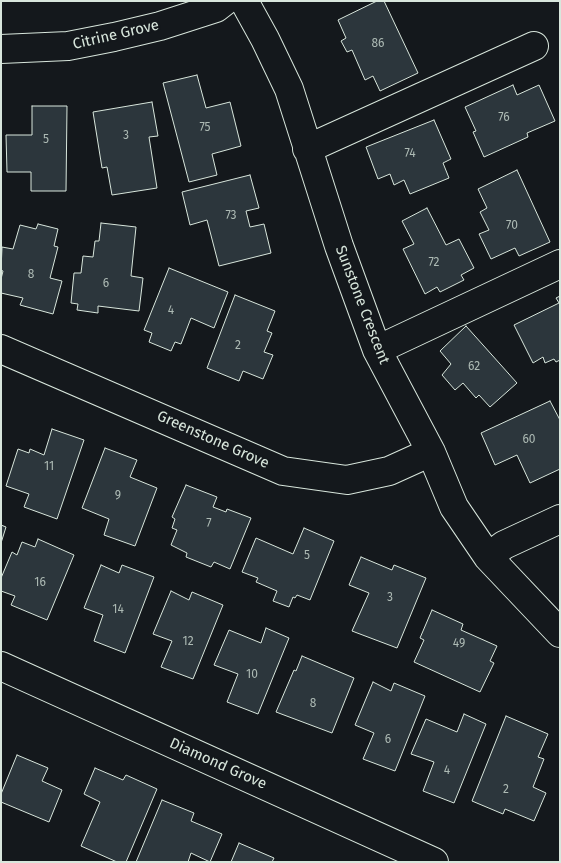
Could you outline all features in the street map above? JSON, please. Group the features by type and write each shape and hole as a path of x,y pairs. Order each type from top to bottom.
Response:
{"street":[{"name":"Citrine Grove","path":"1,49 68,46 114,37 160,26 216,8 225,1"},
{"name":"Sunstone Crescent","path":"244,1 289,89 339,246 377,350 431,452 454,507 488,557 560,633"},
{"path":"307,149 534,46"},
{"path":"377,350 560,264"},
{"name":"Greenstone Grove","path":"1,349 283,470 347,480 388,471 431,452"},
{"path":"488,557 504,545 560,519"},
{"name":"Diamond Grove","path":"1,666 434,862"}],"building":[{"path":"377,1 384,1 418,73 380,91 373,76 365,80 352,50 347,52 341,41 346,38 338,20"},
{"path":"197,75 206,108 230,102 241,146 212,154 217,175 189,182 163,83"},
{"path":"513,85 517,95 539,85 555,121 527,133 528,137 484,157 473,132 476,131 465,107"},
{"path":"152,102 158,136 149,137 157,188 112,195 107,167 102,168 93,112"},
{"path":"32,106 67,106 66,191 31,191 31,172 7,172 6,135 32,135"},
{"path":"434,120 451,159 443,163 449,178 410,194 404,180 394,185 390,174 378,179 366,147"},
{"path":"517,170 550,242 519,256 515,248 491,259 479,234 489,230 480,212 487,208 478,189"},
{"path":"250,175 259,208 246,211 250,227 264,224 271,253 219,266 207,220 190,225 182,192"},
{"path":"427,208 446,245 459,239 474,268 461,275 464,280 440,292 437,287 425,294 403,249 414,244 402,221"},
{"path":"101,223 136,227 131,276 143,278 139,311 98,306 98,313 77,310 78,304 71,303 74,273 81,273 83,256 93,257 95,241 99,241"},
{"path":"38,224 58,229 54,246 58,247 50,278 62,281 53,314 20,305 23,298 1,293 3,271 1,270 2,247 13,249 20,225 36,229"},
{"path":"169,268 228,292 214,328 191,318 181,344 175,342 171,351 149,342 152,333 144,330"},
{"path":"235,295 275,311 267,331 272,333 264,352 273,355 263,379 243,371 239,381 207,368"},
{"path":"560,296 560,360 556,362 554,359 545,363 543,357 533,363 514,325 559,303 556,298"},
{"path":"466,326 517,383 490,407 479,395 476,398 463,383 455,390 442,375 451,364 440,351"},
{"path":"550,401 560,420 560,469 530,483 517,455 495,465 481,433"},
{"path":"52,429 84,440 57,519 24,507 29,494 6,486 18,449 29,453 30,449 44,455"},
{"path":"105,448 137,460 130,477 157,488 135,546 104,535 109,519 82,508"},
{"path":"186,485 217,497 213,507 226,512 227,509 251,518 230,569 214,562 211,567 186,557 187,553 171,545 177,530 172,528 175,519 172,517"},
{"path":"1,525 6,527 1,543"},
{"path":"304,528 334,541 310,600 297,595 295,598 293,597 289,607 273,601 277,591 256,582 258,578 242,572 256,538 293,554"},
{"path":"38,539 74,555 47,620 11,605 15,596 1,591 1,578 12,552 17,555 22,542 35,547"},
{"path":"361,557 392,570 394,565 426,578 397,648 352,631 369,593 349,585"},
{"path":"101,565 119,573 122,565 154,577 125,653 94,641 103,615 84,608"},
{"path":"171,591 189,600 192,592 223,605 193,679 161,667 172,641 153,634"},
{"path":"432,610 463,624 461,630 497,646 490,661 494,663 480,692 414,662 424,640 420,638"},
{"path":"266,628 289,638 258,714 227,702 238,674 214,665 229,630 261,643"},
{"path":"302,656 354,678 332,733 276,712"},
{"path":"373,682 391,691 394,683 425,696 395,771 363,759 374,733 355,725"},
{"path":"464,714 486,724 454,803 423,791 434,762 411,754 426,719 457,732"},
{"path":"506,716 548,734 538,757 544,759 533,787 546,793 534,821 505,809 503,814 472,801"},
{"path":"17,755 48,768 42,781 62,790 49,822 1,802 1,794"},
{"path":"95,768 123,780 126,775 157,789 126,862 117,862 81,846 100,802 84,794"},
{"path":"162,800 194,813 191,821 222,834 210,862 191,853 188,862 136,862"},
{"path":"239,843 274,858 272,862 231,862"}]}
